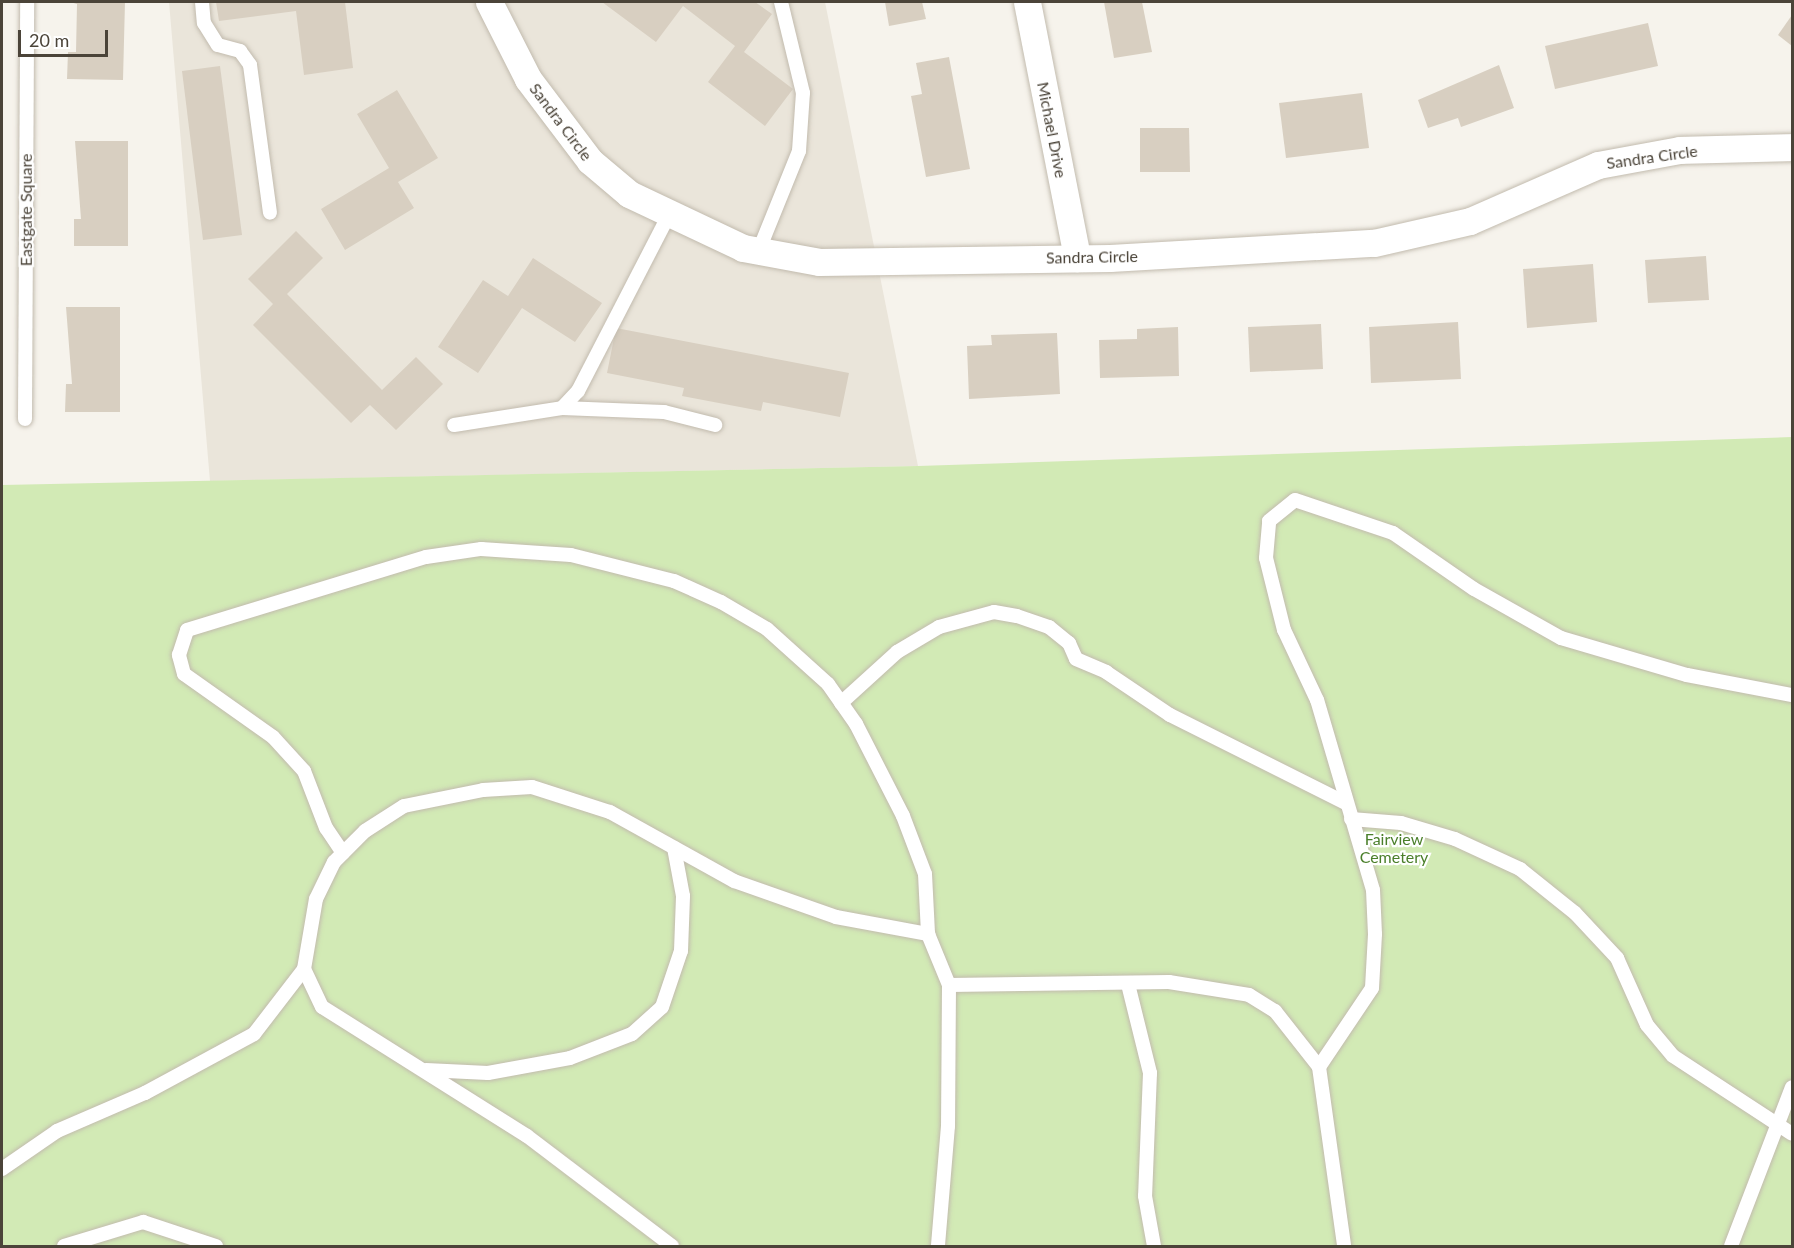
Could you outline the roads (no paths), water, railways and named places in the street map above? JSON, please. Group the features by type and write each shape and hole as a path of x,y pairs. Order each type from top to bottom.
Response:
{"street":[{"name":"Sandra Circle","path":"489,2 528,79 590,161 629,194 669,215 759,250 819,262 1077,258 1374,243 1470,221 1598,165 1680,150 1792,147"},
{"name":"Michael Drive","path":"1027,2 1077,258"}],"lane":[{"name":"Eastgate Square","path":"25,419 27,2"},
{"path":"202,2 204,23 218,45 240,51 250,65 270,213"},
{"path":"759,250 799,152 803,93 781,2"},
{"path":"562,408 578,391 669,215"},
{"path":"454,425 562,408 663,412 715,425"},
{"path":"1319,1067 1372,988 1373,890 1317,700 1284,630 1266,558 1269,521 1294,500 1393,532 1474,589 1561,638 1687,675 1792,695"},
{"path":"343,853 326,828 304,771 273,737 184,674 179,655 187,630 426,557 481,549 571,555 655,575 721,602 766,629 841,703 876,761 926,874 928,934 949,985 948,1126 938,1246"},
{"path":"841,703 897,652 939,627 994,612 1017,616 1049,627 1069,643 1076,659 1106,672 1170,715 1346,803"},
{"path":"2,1169 57,1131 145,1093 254,1034 304,969 316,899 343,853 364,831 404,806 483,789 532,787 610,812 734,881 836,917 928,934"},
{"path":"1351,819 1401,823 1455,839 1520,869 1575,913 1617,958 1647,1025 1673,1056 1786,1130"},
{"path":"426,1070 488,1073 570,1058 632,1034 662,1006 681,951 682,896 674,848"},
{"path":"304,969 322,1007 426,1070 527,1136 672,1246"},
{"path":"949,985 1063,980 1128,984 1193,984 1249,994 1275,1011 1319,1067 1344,1246"},
{"path":"1128,984 1150,1073 1145,1196 1154,1246"},
{"path":"1731,1246 1786,1130 1792,1087"},
{"path":"64,1246 143,1222 216,1246"}],"park label":[{"name":"Fairview Cemetery","path":"1394,848"}]}
